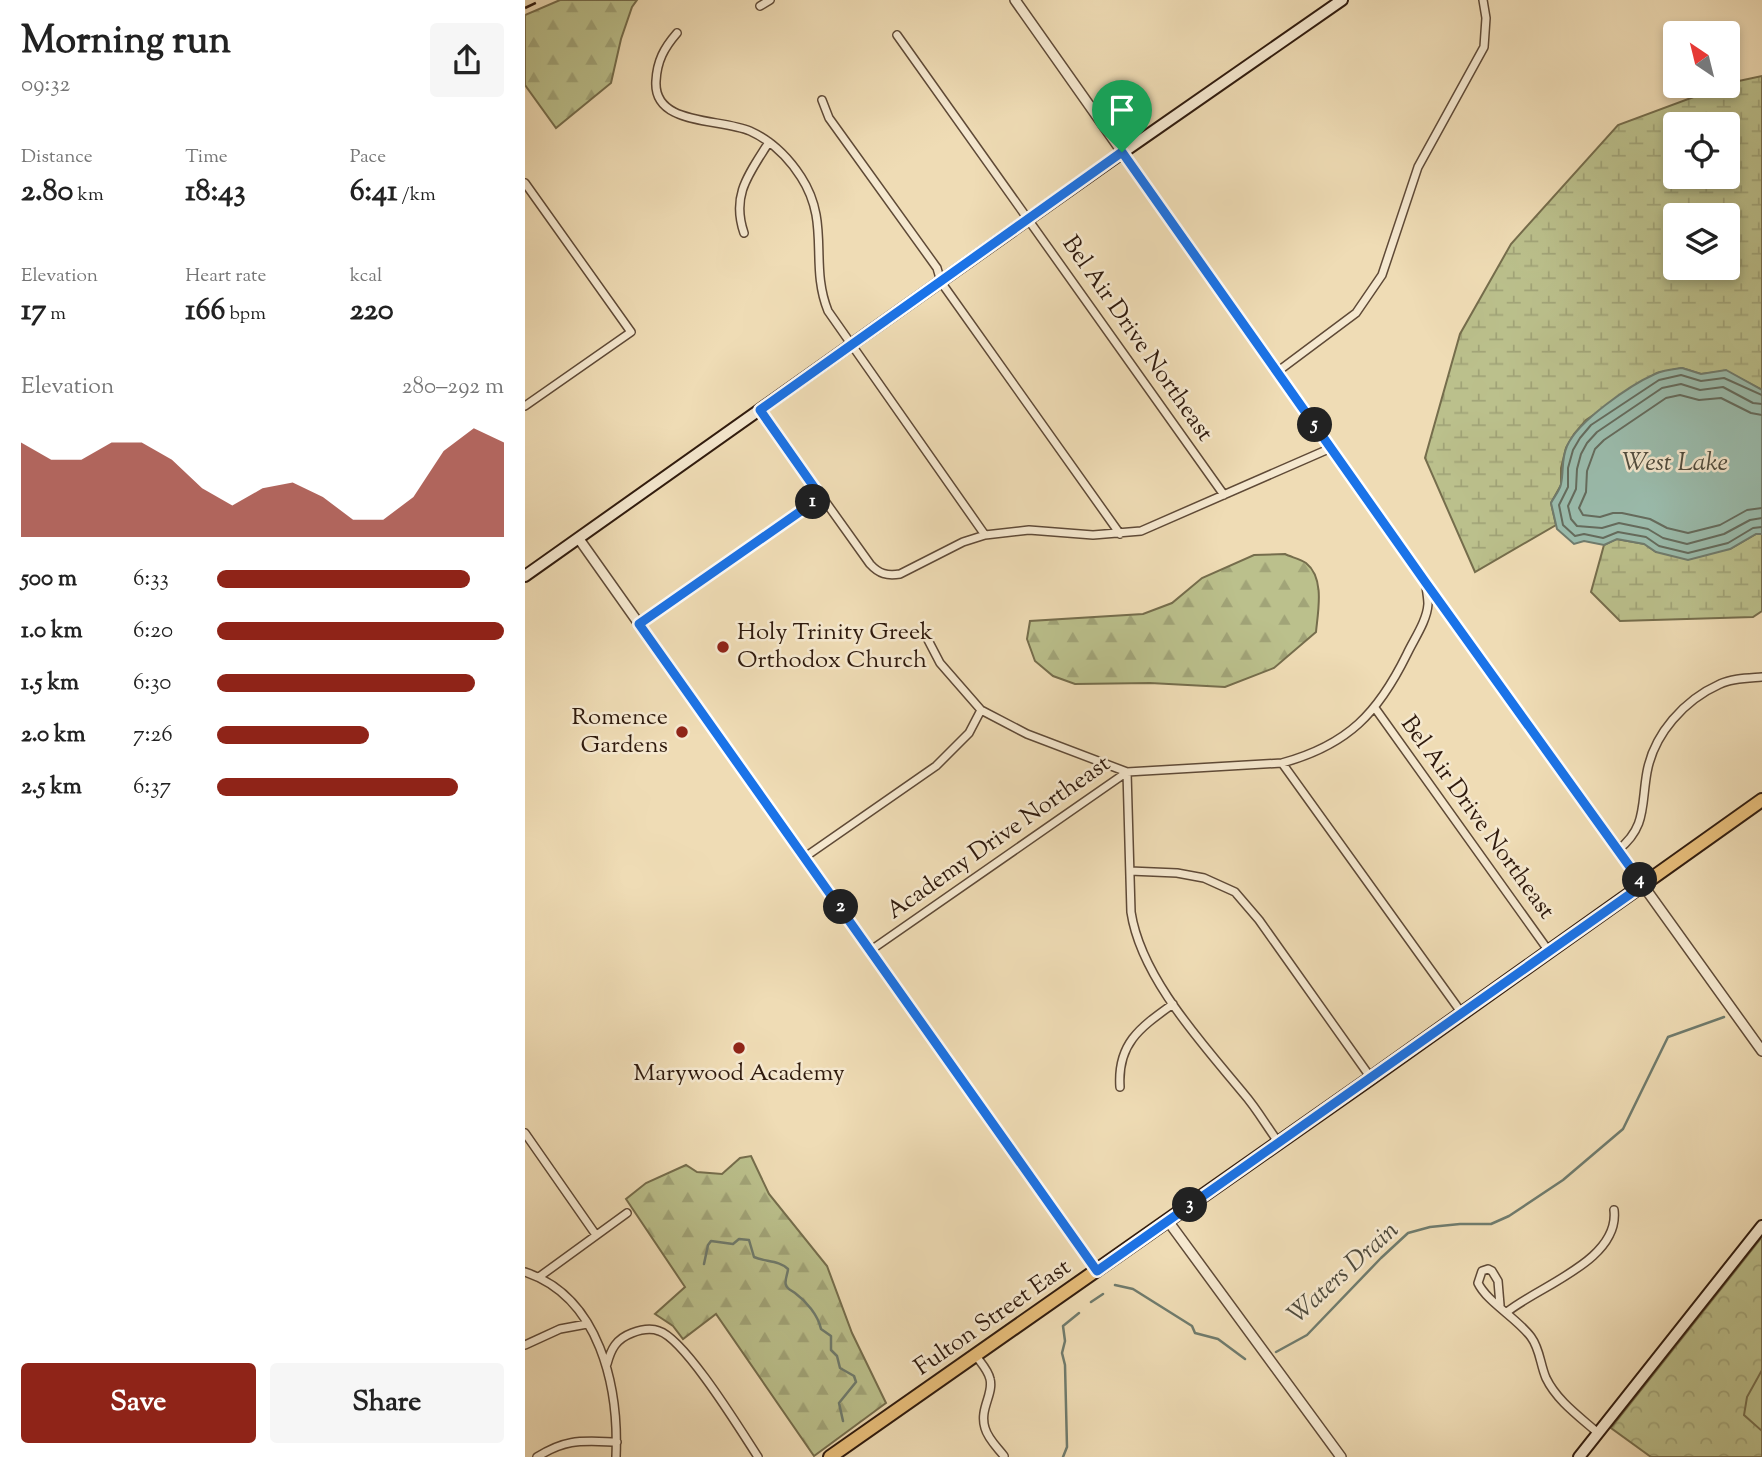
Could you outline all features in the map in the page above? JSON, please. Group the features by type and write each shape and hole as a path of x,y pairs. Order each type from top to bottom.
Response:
{"main road":[{"path":"525,576 1122,152 1342,0"},
{"name":"Fulton Street East","path":"830,1457 1762,800"},
{"path":"1579,1457 1762,1226"}],"street":[{"path":"761,6 770,0"},
{"path":"1015,0 1426,583 1762,1051"},
{"path":"1277,372 1347,321 1364,304 1378,283 1390,256 1418,167 1484,47 1486,18 1483,0"},
{"path":"677,33 666,46 657,69 656,89 665,108 685,116 736,127 769,142 790,162 803,180 814,203 820,232 819,275 824,300 832,318 985,535"},
{"name":"Bel Air Drive Northeast","path":"897,35 1224,495"},
{"path":"822,100 829,118 937,268 941,282 1120,534"},
{"path":"744,233 739,218 738,201 747,177 769,142"},
{"path":"525,183 631,332 525,406"},
{"path":"760,410 870,564 877,571 890,575 900,574 963,542 985,535 1029,530 1093,536 1141,531 1331,448"},
{"path":"639,624 821,497"},
{"path":"579,539 1097,1271"},
{"name":"Academy Drive Northeast","path":"871,950 1127,772 1282,763 1306,757 1353,729 1375,708 1392,683 1424,619 1428,605 1426,583"},
{"path":"928,640 940,663 981,710 1027,734 1127,772 1133,928 1149,964 1173,1004 1279,1143"},
{"path":"1618,850 1638,828 1647,771 1659,736 1678,714 1722,682 1762,677"},
{"name":"Bel Air Drive Northeast","path":"1375,708 1548,950"},
{"path":"805,857 936,766 969,733 981,710"},
{"path":"1282,763 1461,1012"},
{"path":"1130,872 1177,873 1204,878 1235,892 1259,920 1371,1078"},
{"path":"1120,1087 1120,1065 1126,1047 1143,1027 1173,1004"},
{"path":"525,1133 596,1236"},
{"path":"1507,1312 1517,1303 1567,1275 1597,1252 1609,1238 1616,1223 1614,1210"},
{"path":"539,1277 627,1213"},
{"path":"1168,1221 1341,1457"},
{"path":"1500,1305 1496,1276 1488,1269 1482,1271 1478,1277 1481,1290 1500,1305 1533,1339 1552,1389 1598,1433"},
{"path":"525,1272 560,1290 575,1304 607,1364 613,1392 617,1457"},
{"path":"525,1345 560,1329 587,1324"},
{"path":"607,1364 611,1348 626,1335 648,1329 667,1335 684,1351 758,1457"},
{"path":"976,1356 991,1383 983,1413 984,1426 988,1436 1004,1456"},
{"path":"537,1457 572,1441 617,1442"}],"green space":[{"path":"560,0 637,0 621,39 611,83 556,128 525,85 525,15"},
{"path":"1762,76 1762,390 1726,371 1701,374 1682,368 1657,373 1586,420 1574,434 1566,448 1561,468 1561,485 1551,503 1556,525 1475,572 1425,458 1460,334 1511,244 1618,125 1691,98 1740,98 1740,81"},
{"path":"1756,534 1762,534 1762,611 1753,617 1620,621 1591,592 1604,545 1616,539 1645,544 1656,552 1730,549"},
{"path":"1285,554 1306,563 1312,569 1318,586 1318,614 1316,632 1274,668 1225,687 1150,683 1075,684 1053,676 1035,661 1027,639 1030,621 1143,614 1172,603 1202,578 1254,555"},
{"path":"751,1156 769,1194 827,1266 852,1333 886,1403 814,1456 716,1314 683,1339 673,1326 655,1314 685,1287 626,1199 646,1183 686,1165 697,1172 722,1174 740,1158"},
{"path":"1762,1237 1762,1457 1651,1457 1611,1428"},
{"path":"1762,1370 1762,1431 1744,1415 1747,1397"}],"water":[{"name":"West Lake","path":"1682,368 1701,374 1726,370 1762,390 1762,534 1756,534 1730,549 1688,560 1656,552 1644,544 1617,539 1604,545 1584,541 1574,544 1557,529 1551,503 1560,486 1565,451 1573,436 1593,415 1632,386 1658,373"}],"waterway":[{"name":"Waters Drain","path":"1276,1352 1307,1335 1408,1233 1430,1227 1491,1224 1509,1216 1563,1180 1623,1129 1668,1037 1724,1017"},
{"name":"Waters Drain","path":"704,1264 711,1241 733,1244 739,1239 749,1240 754,1257 788,1269 785,1281 788,1288 807,1304 821,1329 831,1336 831,1350 837,1356 840,1368 854,1376 856,1382 839,1403 843,1421"},
{"name":"Waters Drain","path":"1115,1285 1133,1289 1192,1326 1195,1333 1218,1339 1245,1359"},
{"name":"Waters Drain","path":"1091,1302 1103,1294"},
{"name":"Waters Drain","path":"1063,1457 1067,1447 1063,1326 1079,1313"}],"railway":[{"path":"525,8 542,0"}],"place":[{"name":"Holy Trinity Greek Orthodox Church","path":"723,647"},
{"name":"Romence Gardens","path":"682,732"},
{"name":"Marywood Academy","path":"739,1048"}],"route":[{"path":"1122,152 1643,885 1097,1271 639,624 821,497 760,410 1122,152"}]}
